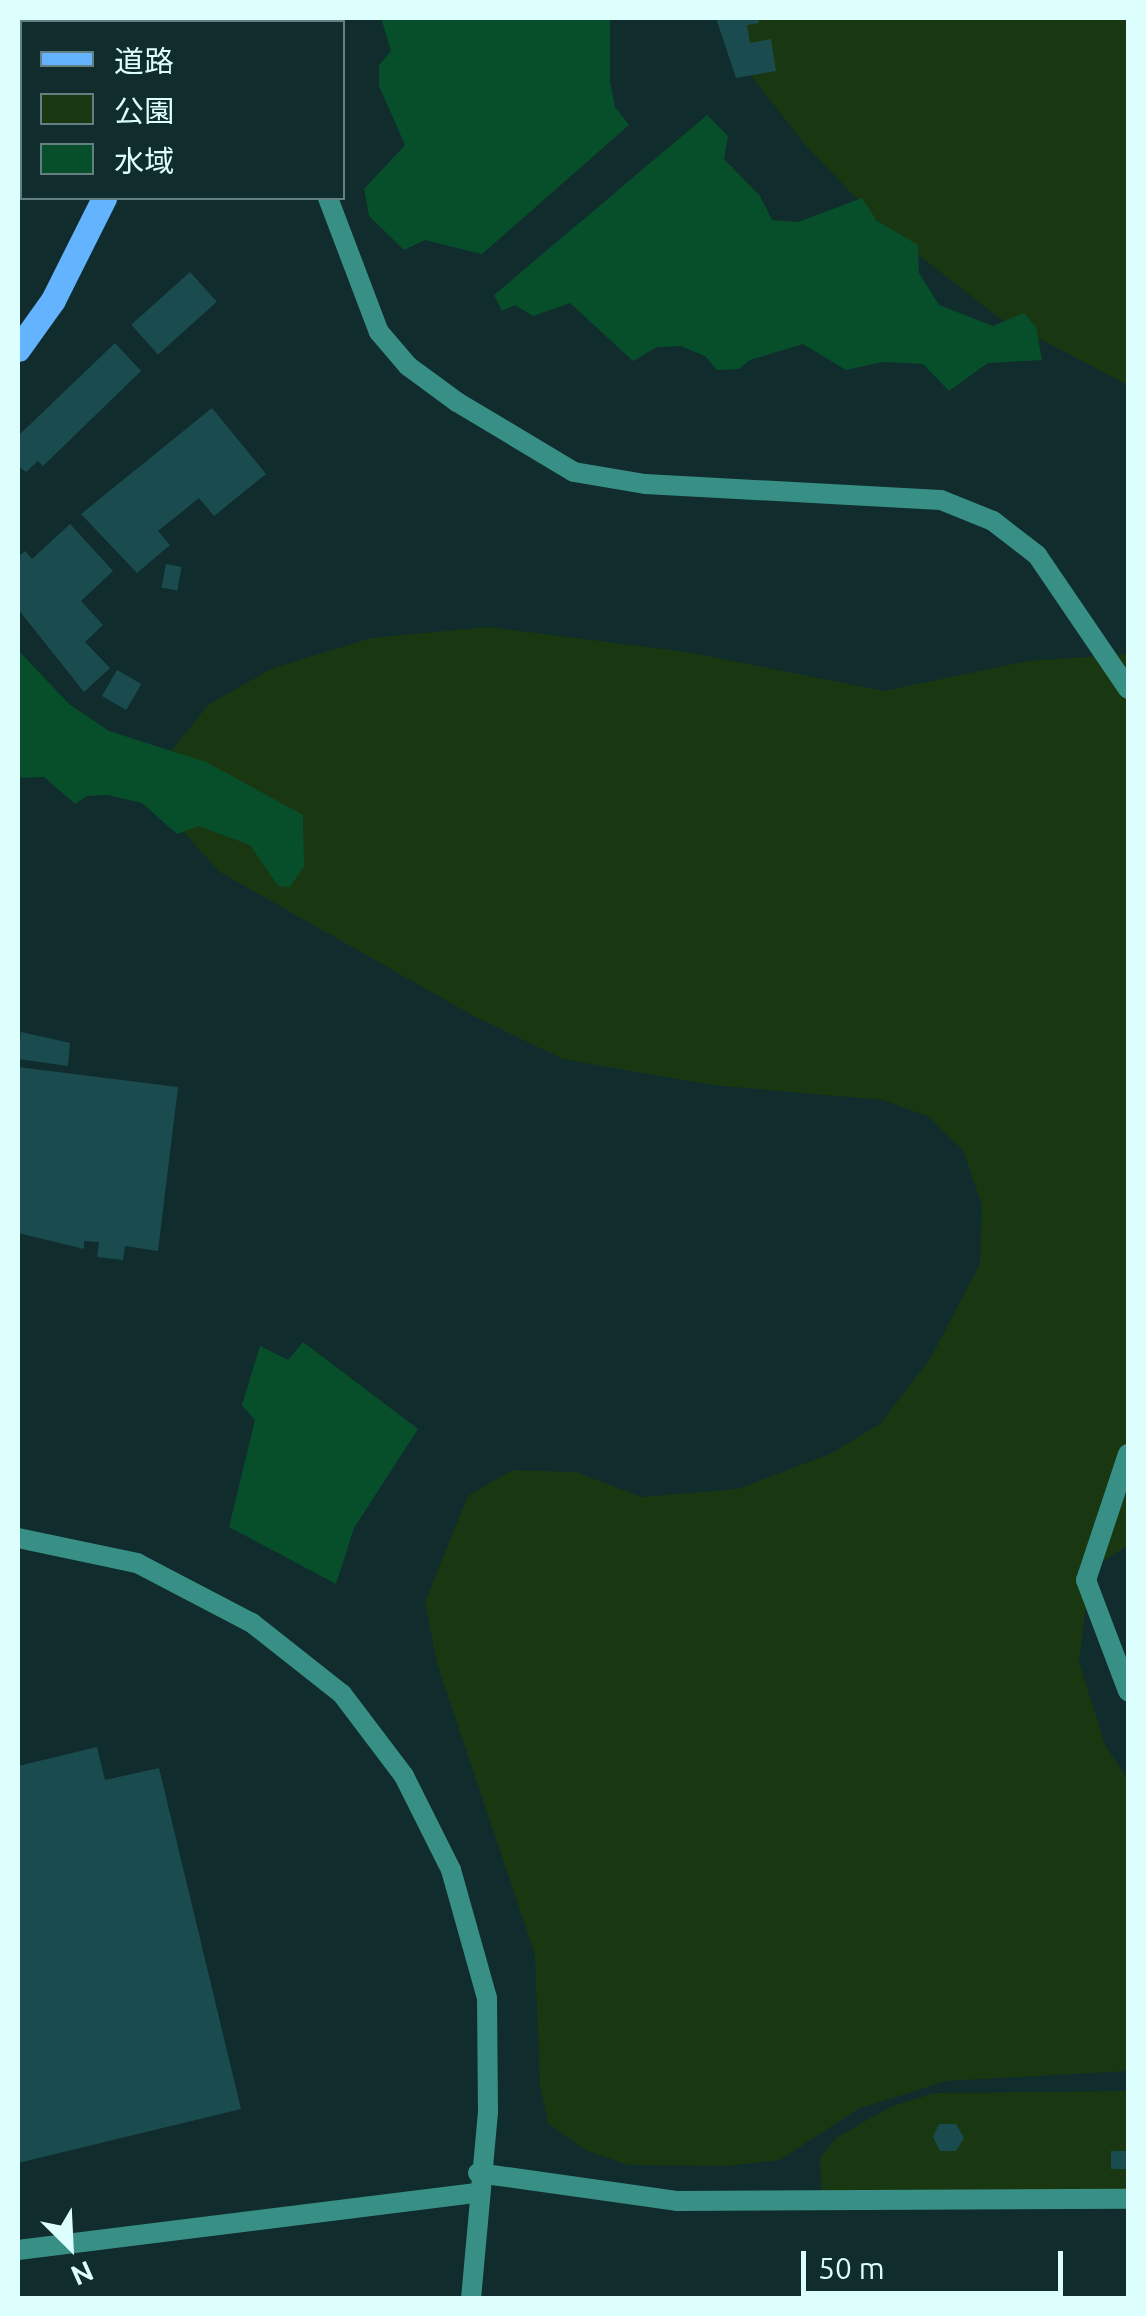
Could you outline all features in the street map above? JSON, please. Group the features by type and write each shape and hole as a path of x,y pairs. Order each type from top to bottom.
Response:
{"main road":[{"path":"18,349 53,300 103,200"}],"street":[{"path":"329,200 379,332 408,366 457,402 574,472 646,484 941,500 994,521 1037,555 1128,689"},
{"path":"1128,1454 1086,1580 1128,1691"},
{"path":"18,1538 137,1563 252,1622 342,1694 404,1776 451,1870 487,1998 488,2112 478,2183 471,2298"},
{"path":"18,2250 478,2183 678,2201 1128,2198"}],"green space":[{"path":"718,18 1128,18 1128,385 998,317 888,231 806,146 736,56"},
{"path":"489,627 687,652 884,691 1028,661 1128,654 1128,1545 1090,1570 1079,1662 1105,1745 1128,1780 1128,2071 946,2081 858,2109 780,2160 727,2166 628,2165 585,2150 548,2123 540,2085 535,1955 437,1663 425,1602 468,1496 512,1470 576,1472 641,1497 738,1489 830,1454 880,1424 930,1359 980,1264 982,1205 963,1150 927,1116 883,1100 711,1085 563,1059 472,1015 220,872 178,826 165,782 172,750 208,705 271,669 371,638"},
{"path":"1128,2091 1128,2199 822,2201 820,2158 836,2138 892,2106 935,2093"}],"water":[{"path":"381,18 610,18 610,82 615,107 629,125 482,254 425,240 404,250 369,216 364,189 405,145 379,86 379,65 391,51"},
{"path":"707,115 728,136 724,159 760,196 772,220 798,222 862,198 877,221 918,245 919,273 939,305 993,326 1024,313 1036,327 1042,360 988,363 949,391 923,364 883,362 846,370 803,344 750,360 739,369 717,370 705,356 681,346 657,347 633,361 570,303 533,316 515,305 502,311 494,295"},
{"path":"18,650 69,704 109,731 206,762 303,815 304,866 290,887 278,886 250,845 199,826 177,834 142,803 108,795 87,796 75,804 44,777 18,778"},
{"path":"303,1342 418,1429 354,1528 336,1584 229,1527 255,1420 242,1405 260,1346 288,1360"}],"building":[{"path":"18,18 73,18 73,20 18,22"},
{"path":"716,18 758,18 759,23 747,25 750,43 771,39 776,71 736,78"},
{"path":"190,272 217,302 158,355 131,325"},
{"path":"115,343 141,371 43,466 38,461 26,472 18,466 18,436"},
{"path":"212,408 266,474 214,516 199,498 158,531 170,545 137,573 81,514"},
{"path":"70,524 113,571 81,601 103,625 85,642 110,668 84,692 18,609 18,557 25,551 32,559"},
{"path":"166,564 182,567 177,591 161,588"},
{"path":"117,670 141,684 126,710 102,696"},
{"path":"21,1032 70,1043 68,1066 18,1059"},
{"path":"18,1067 178,1087 158,1251 125,1246 123,1260 97,1257 99,1242 84,1241 84,1249 18,1233"},
{"path":"97,1747 105,1780 159,1768 241,2109 18,2163 18,1766"},
{"path":"939,2124 956,2124 964,2138 956,2151 940,2151 933,2137"},
{"path":"1111,2151 1128,2151 1128,2169 1111,2169"}]}
